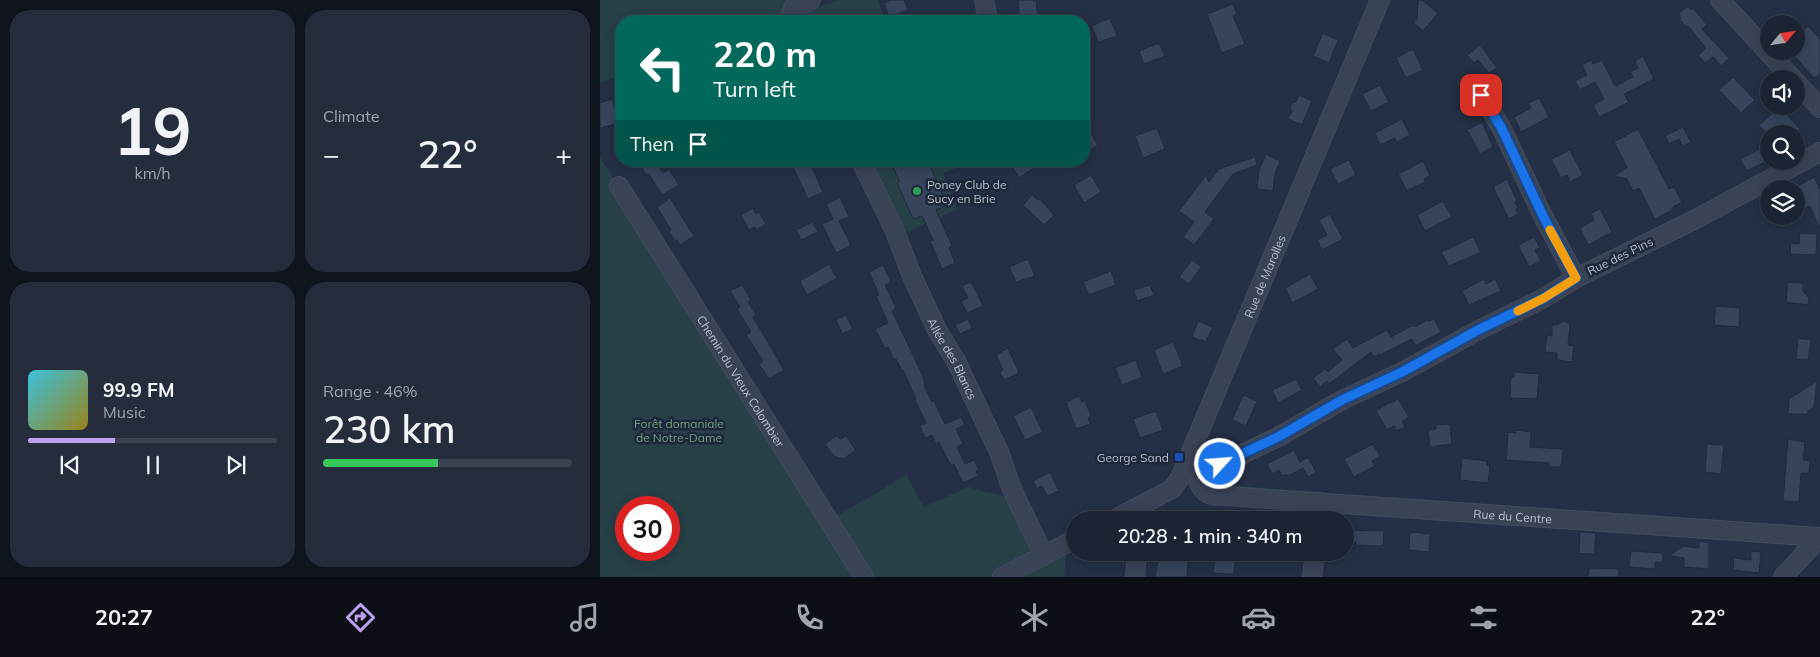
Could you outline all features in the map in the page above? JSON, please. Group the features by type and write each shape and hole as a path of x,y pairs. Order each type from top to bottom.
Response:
{"street":[{"path":"792,15 793,8 811,0"},
{"path":"984,0 987,15"},
{"name":"Rue de Marolles","path":"1143,511 1172,489 1180,478 1380,0"},
{"path":"1720,0 1785,70"},
{"path":"1805,92 1820,108"},
{"path":"1481,95 1501,127 1543,216 1576,278"},
{"name":"Rue des Pins","path":"1207,494 1199,483 1202,474 1207,471 1278,437 1342,400 1402,372 1478,330 1544,298 1576,278 1694,220 1820,152"},
{"name":"Allée des Blancs","path":"864,167 894,229 912,276 937,330 956,361 999,452 1012,489 1047,554"},
{"name":"Chemin du Vieux Colombier","path":"619,186 864,577"},
{"name":"Rue du Centre","path":"1207,494 1820,537"},
{"path":"1319,511 1320,502"},
{"path":"1783,577 1820,537"},
{"path":"1002,577 1066,544"},
{"path":"1135,577 1136,561"},
{"path":"1312,577 1314,561"}],"green space":[{"path":"600,0 792,0 791,11 781,15 615,15 615,77 600,83"},
{"path":"838,0 878,0 884,15 802,15"},
{"name":"Forêt domaniale de Notre-Dame","path":"600,157 829,521 906,475 924,507 968,487 1017,500 1044,555 1066,544 1065,577 600,577"},
{"name":"Poney Club de Sucy en Brie","path":"873,167 959,167 943,173 957,209 904,234"},
{"path":"1278,445 1224,473 1227,485 1315,492 1314,496 1210,491 1206,477"}],"building":[{"path":"892,0 904,0 908,10 894,15 888,15 884,3"},
{"path":"1018,0 1036,0 1038,15 1019,15"},
{"path":"1418,0 1422,0 1438,13 1423,31 1414,23 1417,19"},
{"path":"1233,4 1237,14 1233,16 1245,44 1222,53 1207,14"},
{"path":"1688,6 1691,10 1693,8 1707,25 1702,29 1729,58 1721,66 1713,57 1705,63 1698,55 1706,48 1688,26 1686,27 1679,19 1681,18 1678,14"},
{"path":"1110,18 1117,36 1098,42 1092,26"},
{"path":"1808,26 1820,39 1820,74 1814,78 1798,60 1805,60 1805,29"},
{"path":"1323,33 1338,40 1329,63 1313,56"},
{"path":"1159,43 1165,56 1144,64 1139,51"},
{"path":"1480,45 1497,68 1489,73 1478,60 1474,63 1467,55"},
{"path":"1413,49 1423,70 1406,78 1396,58"},
{"path":"1643,56 1654,79 1624,94 1629,102 1599,117 1593,105 1604,99 1595,82 1580,90 1575,81 1587,75 1582,65 1591,60 1593,64 1602,60 1615,86 1633,77 1630,72 1638,68 1635,61"},
{"path":"1733,77 1755,100 1741,113 1719,90"},
{"path":"1380,85 1389,102 1371,111 1362,94"},
{"path":"1299,95 1312,101 1302,125 1288,119 1292,111 1290,108 1292,103 1296,102"},
{"path":"1539,98 1549,117 1521,132 1514,117 1531,108 1528,103"},
{"path":"612,99 615,109 615,124 600,128 600,103"},
{"path":"1771,115 1787,115 1796,125 1760,126"},
{"path":"1402,119 1410,135 1397,142 1395,138 1380,145 1375,133"},
{"path":"1482,122 1493,147 1480,154 1467,130"},
{"path":"1683,127 1691,142 1683,146 1679,139 1669,144 1665,136"},
{"path":"1157,128 1165,149 1143,158 1135,136"},
{"path":"1638,129 1669,189 1674,187 1682,202 1673,207 1674,209 1655,219 1639,188 1633,191 1627,179 1614,176 1627,167 1614,142"},
{"path":"1090,131 1098,145 1090,150"},
{"path":"1760,149 1760,164 1747,171 1740,159"},
{"path":"1570,150 1583,175 1570,182 1567,175 1561,178 1551,159"},
{"path":"1266,154 1280,161 1275,174 1273,191 1257,189 1259,170"},
{"path":"1255,157 1257,165 1233,174 1205,212 1214,219 1194,245 1183,237 1194,222 1179,211 1206,175 1209,182 1219,169"},
{"path":"1349,160 1356,175 1338,184 1330,169"},
{"path":"1423,161 1430,176 1424,179 1425,182 1407,191 1398,174"},
{"path":"641,167 659,167 663,173 669,169 679,185 662,195 649,174 646,175"},
{"path":"793,167 812,167 823,192 808,199"},
{"path":"893,167 931,167 947,205 936,210 952,246 949,247 955,263 942,269 930,241 933,240 922,216 913,219 897,183 900,182"},
{"path":"1013,167 1033,167 1034,168 1019,178"},
{"path":"1091,175 1101,192 1084,203 1074,185"},
{"path":"1814,177 1820,189 1820,229 1810,206 1805,209 1805,182"},
{"path":"1507,179 1517,201 1515,202 1518,208 1516,209 1518,214 1509,219 1493,187"},
{"path":"1032,195 1038,200 1040,199 1054,215 1044,225 1023,205"},
{"path":"840,197 849,217 839,221 851,245 836,253 822,224 833,219 826,204"},
{"path":"670,198 694,236 680,245 677,240 675,241 669,231 671,230 657,207"},
{"path":"1443,201 1452,217 1425,231 1417,215"},
{"path":"753,208 756,214 759,212 766,224 756,230 755,227 749,230 741,215"},
{"path":"1600,209 1612,232 1588,245 1580,228 1594,220 1591,213"},
{"path":"1330,214 1343,239 1322,250 1317,240 1327,235 1319,220"},
{"path":"813,222 818,232 801,240 796,230"},
{"path":"1800,233 1817,234 1816,255 1790,254 1791,243 1799,244"},
{"path":"1473,237 1481,252 1449,266 1441,252"},
{"path":"1534,237 1540,248 1535,250 1541,261 1529,267 1518,245"},
{"path":"1028,259 1035,276 1016,282 1009,267"},
{"path":"1192,260 1201,267 1189,284 1179,277"},
{"path":"829,264 837,278 807,295 800,281"},
{"path":"883,265 891,282 885,285 896,308 892,311 922,374 924,385 932,402 934,401 945,424 961,417 965,425 956,429 963,444 957,447 965,464 974,460 979,470 976,471 978,476 963,483 954,464 951,466 939,442 936,444 932,435 925,438 920,426 926,423 903,370 896,359 894,360 888,347 885,349 875,329 888,323 876,296 879,295 869,272"},
{"path":"1111,271 1116,285 1089,295 1083,282"},
{"path":"1310,274 1318,289 1292,303 1285,288"},
{"path":"1484,279 1486,284 1495,279 1501,291 1469,305 1462,291"},
{"path":"1788,282 1803,283 1803,291 1809,298 1808,305 1786,302"},
{"path":"972,283 983,306 967,313 961,301 968,298 962,286"},
{"path":"742,285 751,300 748,302 756,315 753,317 784,370 769,379 759,364 763,361 746,335 751,332 737,309 740,307 730,291"},
{"path":"1150,285 1154,295 1137,301 1134,290"},
{"path":"1716,306 1740,308 1739,327 1714,325"},
{"path":"846,315 853,329 842,334 836,320"},
{"path":"968,319 972,328 960,334 955,325"},
{"path":"1434,319 1441,332 1415,346 1412,339 1374,357 1371,352 1329,384 1327,381 1320,387 1313,378 1325,369 1328,372 1342,360 1333,349 1347,339 1353,348 1387,330 1391,337 1413,325 1414,327"},
{"path":"1198,321 1213,327 1206,342 1192,337"},
{"path":"1565,321 1570,325 1568,345 1574,346 1572,362 1557,360 1557,353 1545,352 1547,335 1552,336 1552,325"},
{"path":"1798,338 1811,340 1808,360 1796,359"},
{"path":"1173,342 1183,366 1163,374 1154,350"},
{"path":"1008,348 1019,373 1004,380 1000,372 1003,370 996,355"},
{"path":"1136,360 1142,377 1122,385 1115,368"},
{"path":"1514,372 1539,374 1537,399 1510,398 1511,378 1514,377"},
{"path":"1296,379 1302,390 1278,403 1272,390"},
{"path":"1817,381 1814,407 1807,414 1788,414 1789,399"},
{"path":"1243,395 1257,401 1246,426 1232,420"},
{"path":"1079,396 1082,402 1085,401 1091,416 1088,418 1090,424 1076,429 1066,402"},
{"path":"1398,399 1409,417 1402,421 1405,427 1397,431 1394,426 1387,430 1376,411"},
{"path":"1031,407 1043,432 1025,440 1013,416"},
{"path":"1156,411 1163,430 1140,438 1133,419"},
{"path":"1450,424 1452,444 1430,447 1428,430 1436,429 1436,425"},
{"path":"1516,430 1531,432 1530,447 1563,449 1562,464 1559,467 1549,467 1549,463 1506,460 1508,432 1516,433"},
{"path":"837,435 840,439 846,436 856,450 843,459 834,456 825,444"},
{"path":"1788,439 1805,442 1803,460 1810,461 1809,473 1801,473 1799,502 1783,501"},
{"path":"1373,444 1380,456 1372,461 1375,466 1354,477 1344,459"},
{"path":"1707,444 1724,445 1721,474 1705,472"},
{"path":"1294,450 1300,462 1308,457 1316,472 1308,477 1303,468 1290,475 1281,475 1279,470 1272,474 1267,464"},
{"path":"1462,458 1487,461 1487,465 1490,465 1488,483 1460,480"},
{"path":"1050,472 1059,491 1047,496 1042,486 1037,489 1033,481"},
{"path":"1354,530 1384,531 1383,546 1355,545 1356,542 1354,542"},
{"path":"1410,532 1430,534 1429,552 1409,550"},
{"path":"1580,532 1596,533 1594,554 1579,553"},
{"path":"1699,541 1709,543 1709,569 1684,567 1684,558 1669,556 1683,546 1699,548"},
{"path":"1631,551 1663,553 1663,562 1655,562 1655,569 1629,567"},
{"path":"1751,551 1761,552 1759,573 1733,570 1734,558 1751,560"},
{"path":"1158,561 1188,561 1187,577 1155,577"},
{"path":"1214,561 1235,561 1234,574 1213,573"},
{"path":"1589,568 1619,569 1619,577 1588,577"}],"slow traffic":[{"path":"1518,311 1544,298 1576,278 1550,230"}],"place":[{"name":"Poney Club de Sucy en Brie","path":"917,191"},
{"name":"George Sand","path":"1179,457"}],"route":[{"path":"1220,464 1278,437 1342,400 1402,372 1478,330 1544,298 1576,278 1543,216 1501,127 1481,95"}]}
